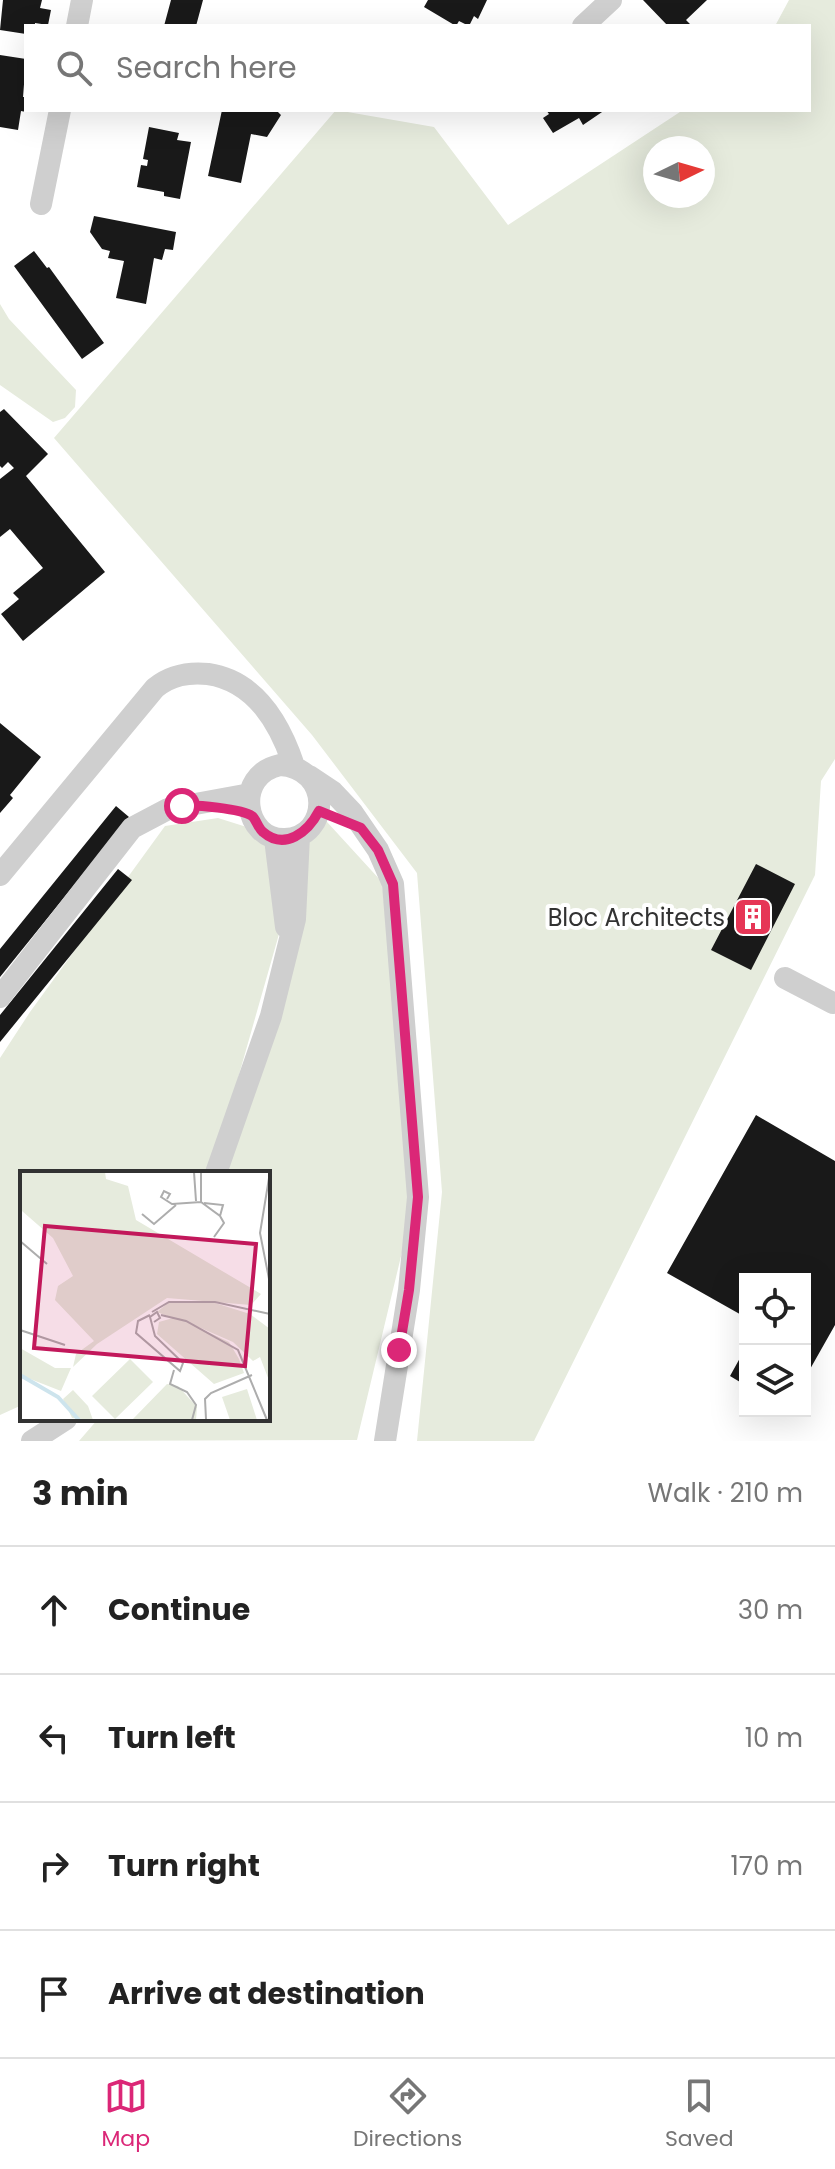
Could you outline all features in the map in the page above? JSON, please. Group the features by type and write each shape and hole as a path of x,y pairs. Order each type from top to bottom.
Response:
{"street":[{"path":"77,24 82,0"},
{"path":"585,24 611,0"},
{"path":"41,204 60,112"},
{"path":"0,875 155,688 173,677 198,673 218,676 245,688 265,707 302,771 317,786 319,811 311,826 299,836 275,839 260,829 251,805 257,775 280,765 302,771 342,800 378,850 393,884 418,1197 409,1290 385,1441"},
{"path":"0,997 132,828 168,809 199,803 251,805"},
{"path":"319,811 361,828"},
{"path":"217,1171 271,1016 297,899 299,836"},
{"path":"275,839 288,940"},
{"path":"785,978 833,1003"},
{"path":"32,1441 63,1421"}],"shaded area":[{"path":"789,0 835,0 835,759 821,781 815,875 534,1441 417,1441 442,1192 417,873 312,735 54,438 334,112 434,127 508,225 643,136 643,208 715,208 715,136 643,136 680,112 811,112 811,24 776,24"},
{"path":"0,304 9,319 76,390 75,407 65,418 53,422 0,385"},
{"path":"317,811 382,882 414,1202 357,1440 79,1441 96,1421 270,1421 270,1171 225,1171"},
{"path":"218,818 253,829 271,852 281,927 212,1171 20,1171 20,1406 0,1415 0,1058 165,826"}],"building":[{"path":"3,0 42,0 40,8 51,10 48,24 24,24 24,34 0,30"},
{"path":"171,0 203,0 197,24 165,24"},
{"path":"428,0 487,0 478,19 474,16 470,24 459,21 453,24 424,7"},
{"path":"643,0 707,0 686,20 690,24 666,24"},
{"path":"0,55 24,59 24,112 21,111 18,130 0,127"},
{"path":"222,112 278,112 281,115 267,137 251,134 241,183 208,176"},
{"path":"548,112 602,112 583,125 579,118 553,133 543,118"},
{"path":"149,127 179,133 177,140 191,142 180,199 164,196 164,192 137,187 141,165 147,166 148,160 143,159"},
{"path":"94,216 176,232 173,250 165,249 162,260 154,258 146,304 116,298 124,261 108,258 110,251 102,249 90,232"},
{"path":"34,251 104,343 82,359 14,266"},
{"path":"4,409 48,454 26,476 105,572 23,641 1,614 19,599 13,593 43,568 10,529 0,537 0,479 14,468 8,462 2,468 0,466 0,412"},
{"path":"0,723 41,757 10,795 13,798 0,813"},
{"path":"116,806 129,817 0,977 0,949"},
{"name":"Bloc Architects","path":"756,864 795,884 751,970 711,950"},
{"path":"118,869 132,880 0,1042 0,1015"},
{"path":"756,1115 835,1161 835,1325 811,1367 811,1273 739,1273 739,1314 667,1273"},
{"path":"739,1360 739,1381 730,1376"}],"place":[{"name":"Bloc Architects","path":"753,917"}],"route":[{"path":"182,806 199,803 252,816 260,829 275,839 299,836 311,826 319,811 361,828 389,871 398,933 418,1197 409,1290 399,1350"}]}
